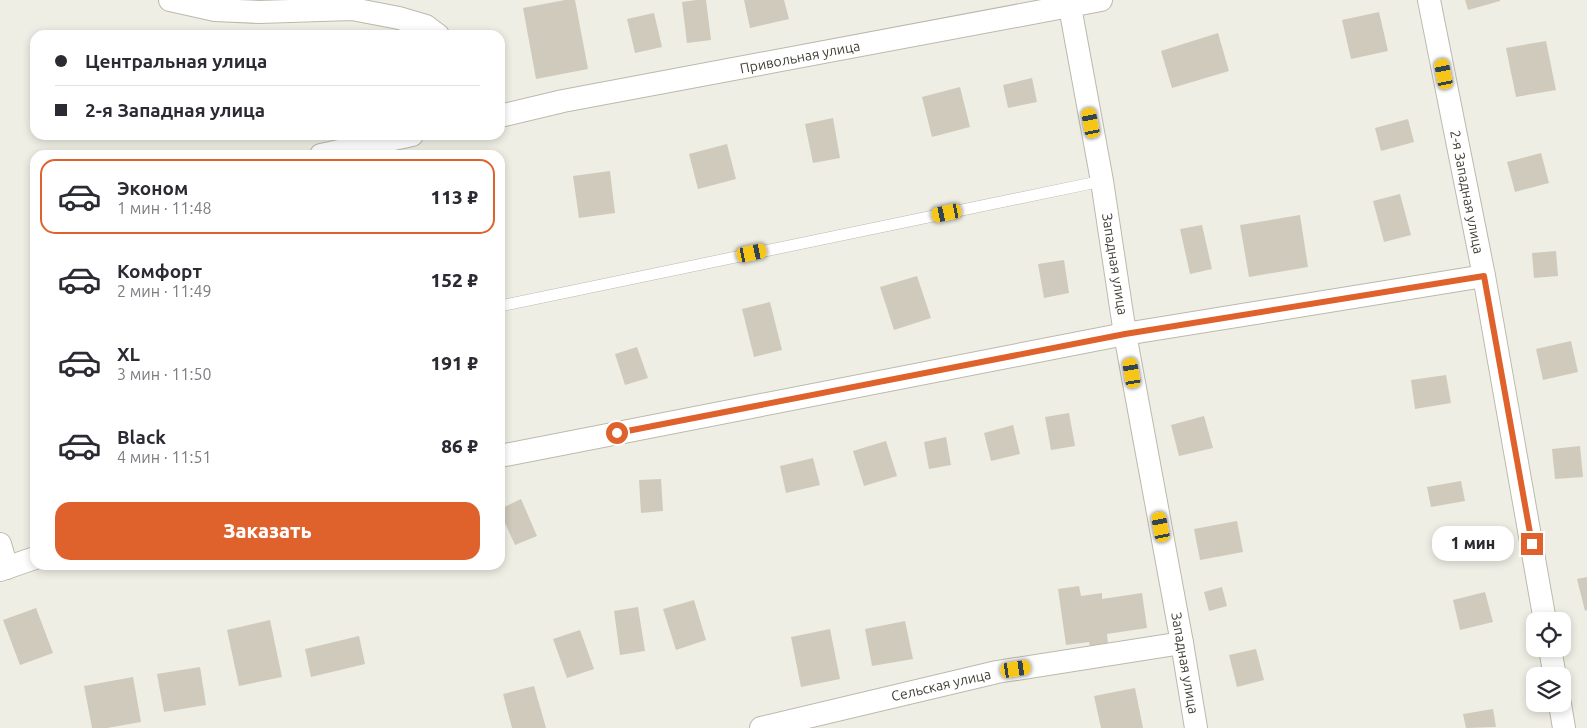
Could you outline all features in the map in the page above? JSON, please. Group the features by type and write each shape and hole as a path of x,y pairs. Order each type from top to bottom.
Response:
{"street":[{"path":"170,0 224,10 260,12 352,9 408,21 426,26 431,30"},
{"name":"Привольная улица","path":"505,115 573,100 1101,0"},
{"name":"2-я Западная улица","path":"1430,0 1484,276 1543,612"},
{"name":"Западная улица","path":"1070,7 1102,181 1125,334 1196,728"},
{"path":"344,150 389,140"},
{"path":"505,455 1125,334 1484,276"},
{"path":"0,544 4,569 30,560"},
{"name":"Сельская улица","path":"774,727 997,672 1182,643"},
{"path":"1561,712 1564,728"}],"lane":[{"path":"505,305 1102,181"}],"building":[{"path":"565,0 575,0 588,69 536,79 523,8"},
{"path":"706,0 711,40 687,43 682,2"},
{"path":"744,0 784,0 789,19 750,28"},
{"path":"1465,0 1500,0 1500,1 1468,10"},
{"path":"1379,12 1388,51 1351,59 1342,20"},
{"path":"654,13 662,47 635,53 627,19"},
{"path":"1218,33 1229,71 1172,88 1161,51"},
{"path":"1546,41 1556,90 1516,97 1506,48"},
{"path":"1032,78 1037,102 1008,108 1003,85"},
{"path":"960,87 970,127 932,137 922,97"},
{"path":"833,118 840,158 813,163 805,124"},
{"path":"1408,119 1414,142 1381,151 1375,128"},
{"path":"727,144 736,179 698,189 689,154"},
{"path":"1541,153 1549,183 1515,192 1507,162"},
{"path":"610,171 615,213 579,218 573,176"},
{"path":"1400,194 1411,235 1384,242 1373,201"},
{"path":"1300,215 1308,267 1249,277 1240,225"},
{"path":"1202,225 1212,269 1190,274 1180,229"},
{"path":"1556,251 1558,276 1534,278 1532,253"},
{"path":"1064,260 1069,293 1044,298 1038,264"},
{"path":"917,276 931,318 894,330 880,287"},
{"path":"770,302 782,350 754,357 742,309"},
{"path":"1571,341 1578,372 1543,380 1536,349"},
{"path":"637,347 648,378 625,385 615,354"},
{"path":"1446,375 1451,403 1415,409 1411,380"},
{"path":"1069,413 1075,446 1051,450 1045,417"},
{"path":"1204,416 1213,448 1179,456 1171,425"},
{"path":"1013,425 1020,454 991,461 984,433"},
{"path":"946,437 951,465 929,469 924,442"},
{"path":"886,441 897,476 864,486 853,451"},
{"path":"1580,446 1583,477 1555,479 1552,449"},
{"path":"813,458 820,485 786,493 780,466"},
{"path":"661,479 663,511 641,513 639,480"},
{"path":"1461,481 1465,501 1431,507 1427,487"},
{"path":"521,499 537,536 515,545 505,523 505,507"},
{"path":"1237,521 1243,552 1200,560 1194,529"},
{"path":"1587,577 1587,610 1585,611 1577,579"},
{"path":"1079,586 1081,596 1102,593 1102,599 1142,593 1147,628 1107,634 1108,644 1090,647 1089,642 1066,645 1058,589"},
{"path":"1222,587 1227,606 1209,611 1204,592"},
{"path":"1485,592 1493,622 1460,630 1453,600"},
{"path":"694,600 706,640 676,650 663,609"},
{"path":"638,607 645,651 620,655 614,611"},
{"path":"36,608 53,653 20,665 3,620"},
{"path":"270,620 282,677 239,686 227,630"},
{"path":"905,621 913,659 872,666 865,629"},
{"path":"830,629 840,679 801,687 791,637"},
{"path":"580,630 594,669 567,678 553,639"},
{"path":"359,636 365,664 311,677 305,649"},
{"path":"1256,649 1264,680 1237,687 1229,655"},
{"path":"200,667 206,705 164,712 157,674"},
{"path":"133,677 141,722 107,728 92,728 84,686"},
{"path":"534,686 546,728 512,728 503,694"},
{"path":"1135,688 1143,728 1101,728 1094,696"},
{"path":"1493,709 1496,727 1466,728 1463,714"}],"route":[{"path":"617,433 1125,334 1484,276 1532,544"}]}
